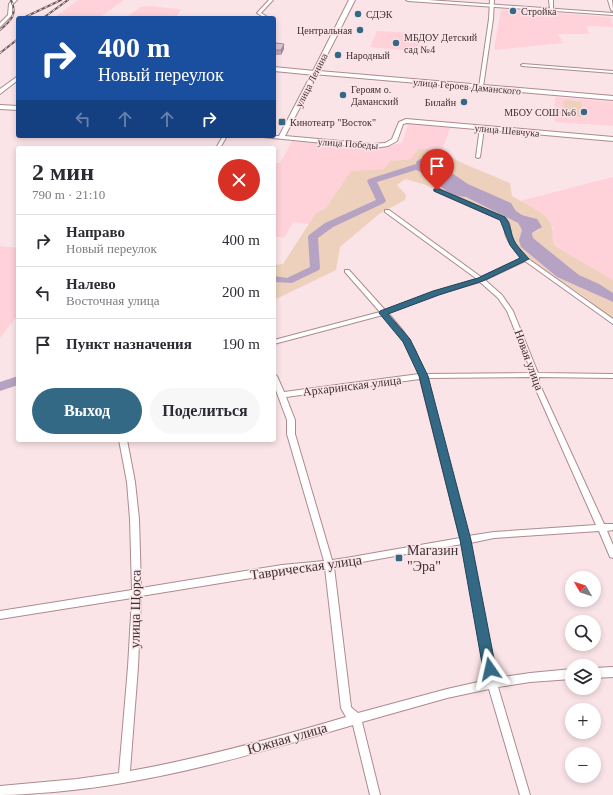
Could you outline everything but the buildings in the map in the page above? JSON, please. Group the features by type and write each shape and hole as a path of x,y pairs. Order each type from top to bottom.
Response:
{"main road":[{"path":"0,26 10,16 11,4 15,0"},
{"name":"улица Ленина","path":"315,73 352,0"},
{"path":"408,0 613,14"},
{"path":"610,0 613,10"},
{"name":"улица Героев Даманского","path":"276,69 613,98"}],"street":[{"path":"264,16 259,13 271,0"},
{"path":"481,87 491,19 492,0"},
{"path":"551,0 552,10"},
{"path":"523,65 613,72"},
{"name":"улица Ленина","path":"281,138 315,73"},
{"path":"0,92 16,80"},
{"path":"0,108 16,110"},
{"name":"улица Шевчука","path":"401,123 413,121 613,140"},
{"name":"улица Победы","path":"276,137 358,145 384,145 395,140 401,123"},
{"path":"478,157 482,128"},
{"path":"437,190 503,219 506,223 509,237 513,245 525,259 613,322"},
{"name":"Новая улица","path":"387,211 496,292 505,302 536,375 536,383 613,554"},
{"path":"276,341 383,313 436,293 480,280 525,259"},
{"path":"347,270 407,341 423,376 465,540 492,683 525,795"},
{"name":"Архаринская улица","path":"282,395 423,376 613,376"},
{"path":"276,381 291,420 291,434 329,564 345,701 349,713 356,718 375,795"},
{"name":"улица Щорса","path":"123,442 131,480 133,502 136,592 133,667 124,778"},
{"name":"Таврическая улица","path":"0,615 282,569 346,562 509,533 613,527"},
{"path":"601,672 613,672"},
{"name":"Южная улица","path":"0,791 124,778 245,751 356,718 492,683 540,676 565,674"}],"shaded area":[{"path":"78,0 124,0 102,16 57,16"},
{"path":"148,6 181,10 176,16 128,16 141,7"},
{"path":"501,9 611,17 613,27 587,26 589,34 558,34 563,43 494,50"},
{"name":"МБДОУ Детский сад №4","path":"377,31 423,34 419,46 417,46 415,51 370,47"},
{"name":"МБОУ СОШ №6","path":"555,97 613,102 613,126 555,122"},
{"path":"563,101 581,102 584,117 565,115"},
{"path":"411,123 450,128 442,151 437,149 429,150 415,155 411,159 390,161 384,169 351,171 326,208 316,213 309,224 293,222 284,238 276,236 276,163 280,163 292,141 373,148 402,143 408,125"},
{"path":"419,149 437,149 462,163 510,183 512,196 541,213 551,224 553,231 552,239 555,246 613,280 613,293 579,275 533,238 532,233 539,230 535,218 522,215 516,211 511,203 468,184 449,171 428,161 416,162 416,167 421,174 432,179 445,191 466,197 518,223 522,230 520,237 521,247 557,277 613,302 613,320 582,295 524,257 512,245 510,234 512,228 508,222 423,184 405,179 397,185 406,195 405,200 379,214 340,247 336,270 276,299 276,265 283,264 316,213 326,208 351,171 384,169 390,161 411,159"},
{"path":"420,159 428,161 449,171 468,184 511,203 516,211 522,215 537,219 542,227 532,233 533,238 579,275 599,284 613,293 613,302 557,277 521,247 519,240 522,230 518,223 466,197 452,194 444,189 420,172 416,162"},
{"path":"613,177 613,280 555,246 552,239 553,227 534,209 520,201"},
{"path":"0,246 16,248 16,318 0,338"}],"waterway":[{"path":"276,279 288,281 315,268 313,237 329,225 381,201 372,181 416,167 423,168 432,173"},
{"path":"0,387 16,381"}],"railway":[{"path":"0,30 12,17 14,9 11,0"},
{"path":"27,16 61,0"},
{"path":"46,16 68,0"},
{"path":"0,53 16,41"}],"place":[{"name":"Стройка","path":"513,11"},
{"name":"СДЭК","path":"358,14"},
{"name":"Центральная","path":"360,30"},
{"name":"МБДОУ Детский сад №4","path":"396,43"},
{"name":"Народный","path":"338,55"},
{"name":"Героям о. Даманский","path":"343,95"},
{"name":"Билайн","path":"464,102"},
{"name":"МБОУ СОШ №6","path":"584,112"},
{"name":"Кинотеатр \"Восток\"","path":"282,122"},
{"name":"Магазин \"Эра\"","path":"399,558"}],"route":[{"path":"437,190 503,219 506,223 509,237 513,245 525,259 480,280 436,293 383,313 401,332 407,341 423,376 465,540 490,669"}]}
